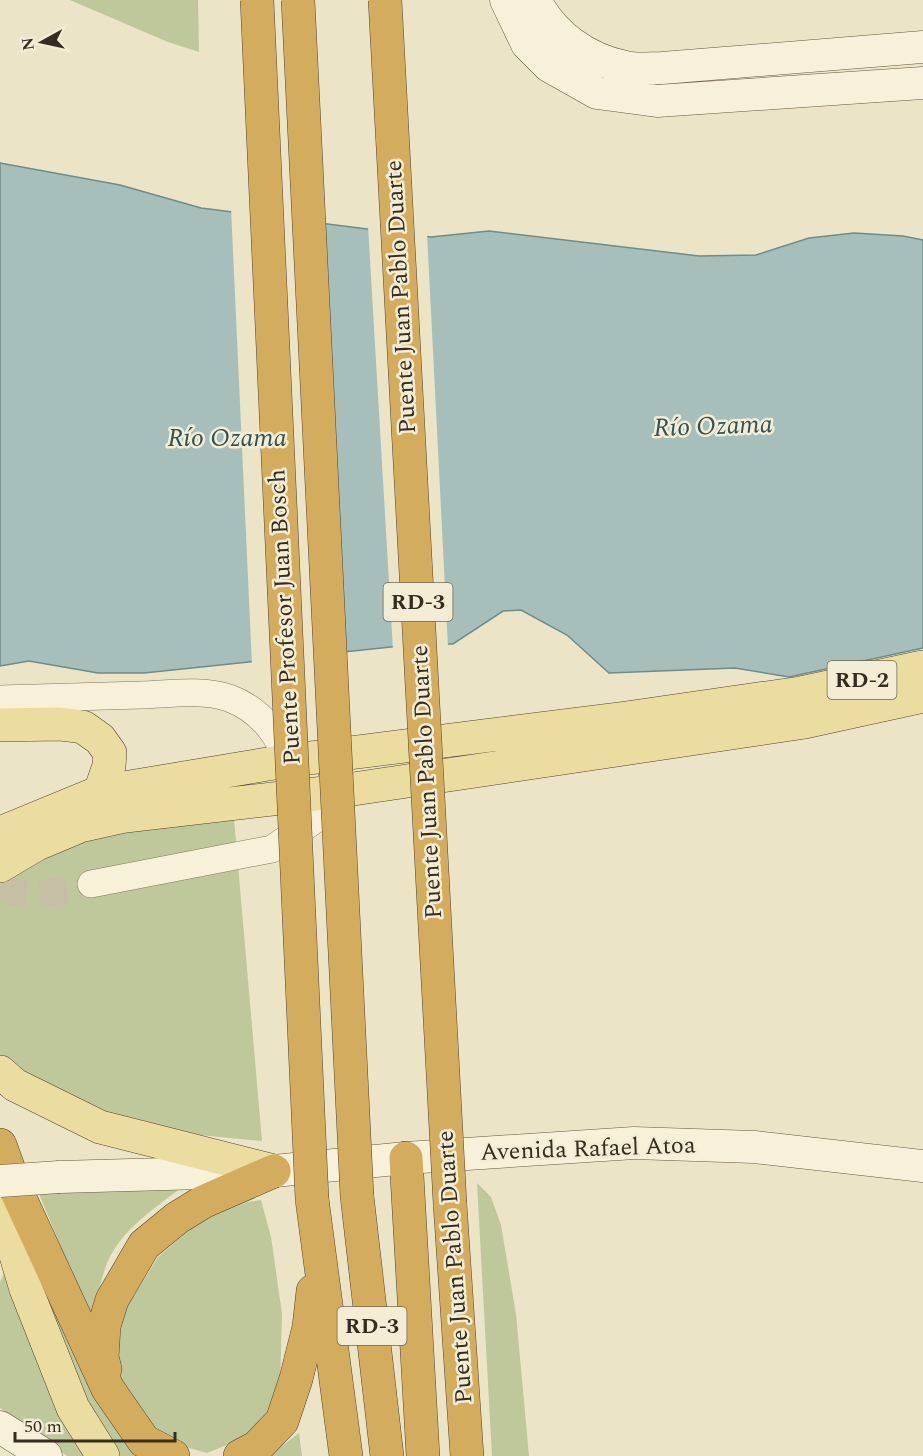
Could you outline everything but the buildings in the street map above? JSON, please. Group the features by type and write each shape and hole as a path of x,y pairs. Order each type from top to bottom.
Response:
{"highway":[{"name":"Puente Profesor Juan Bosch","path":"257,0 312,1199 318,1250"},
{"name":"Puente Profesor Juan Bosch","path":"298,0 357,1196 387,1456"},
{"name":"Puente Juan Pablo Duarte","path":"385,0 450,1204 467,1456"},
{"path":"0,1145 17,1192 108,1389 144,1441 173,1456"},
{"path":"406,1158 423,1456"},
{"path":"108,1389 102,1357 104,1326 112,1300 144,1245 177,1218 203,1202 274,1172"},
{"path":"240,1456 257,1447 282,1421 296,1379 309,1327 318,1250"},
{"name":"RD-3","path":"318,1250 346,1456"}],"main road":[{"path":"506,0 527,44 549,66 597,93 657,101 923,83"},
{"path":"535,0 543,15 569,43 599,60 627,68 662,68 923,47"},
{"name":"RD-2","path":"803,708 923,667"},
{"name":"RD-2","path":"803,708 923,696"},
{"path":"0,833 99,806 286,761 592,722 803,708"},
{"path":"99,806 125,816 333,792 803,708"},
{"path":"0,725 59,724 83,727 100,739 110,753 99,806 80,826 37,844 0,866"},
{"path":"0,1072 15,1085 100,1127 274,1172"},
{"name":"Avenida Rafael Atoa","path":"0,1181 59,1177 274,1172 406,1158 634,1143 754,1147 923,1166"},
{"path":"0,1202 26,1289 73,1408 103,1456"},
{"path":"0,1427 46,1456"}],"street":[{"path":"0,699 193,693 228,698 252,710 270,728 286,761 289,797"},
{"path":"91,884 272,849 316,819 325,808 333,792 331,755"}],"green space":[{"path":"70,0 198,0 199,52 168,42"},
{"path":"234,819 262,1141 169,1132 84,1106 27,1079 0,1056 0,876 55,846 147,827"},
{"path":"189,1182 142,1218 114,1250 100,1285 92,1322 37,1189"},
{"path":"477,1183 491,1197 501,1225 516,1314 529,1456 492,1456"},
{"path":"261,1200 271,1237 282,1314 280,1388 261,1431 207,1453 157,1439 123,1389 116,1348 127,1307 158,1257 200,1221 247,1202"},
{"path":"18,1221 140,1456 116,1456 96,1425"},
{"path":"8,1264 91,1456 67,1456 0,1408 0,1282"},
{"path":"299,1433 302,1456 269,1456 270,1455"}],"water":[{"name":"Río Ozama","path":"0,163 120,185 201,208 431,237 489,231 699,256 756,255 809,238 854,233 903,236 923,240 923,648 789,677 735,668 609,673 567,635 521,610 503,611 453,644 419,644 144,673 98,673 29,661 0,666"}],"pier":[{"path":"231,208 321,220 343,655 252,665"},
{"path":"368,226 427,233 448,647 393,650"}],"tunnel":[{"path":"0,887 22,894 33,894 91,884"}]}
